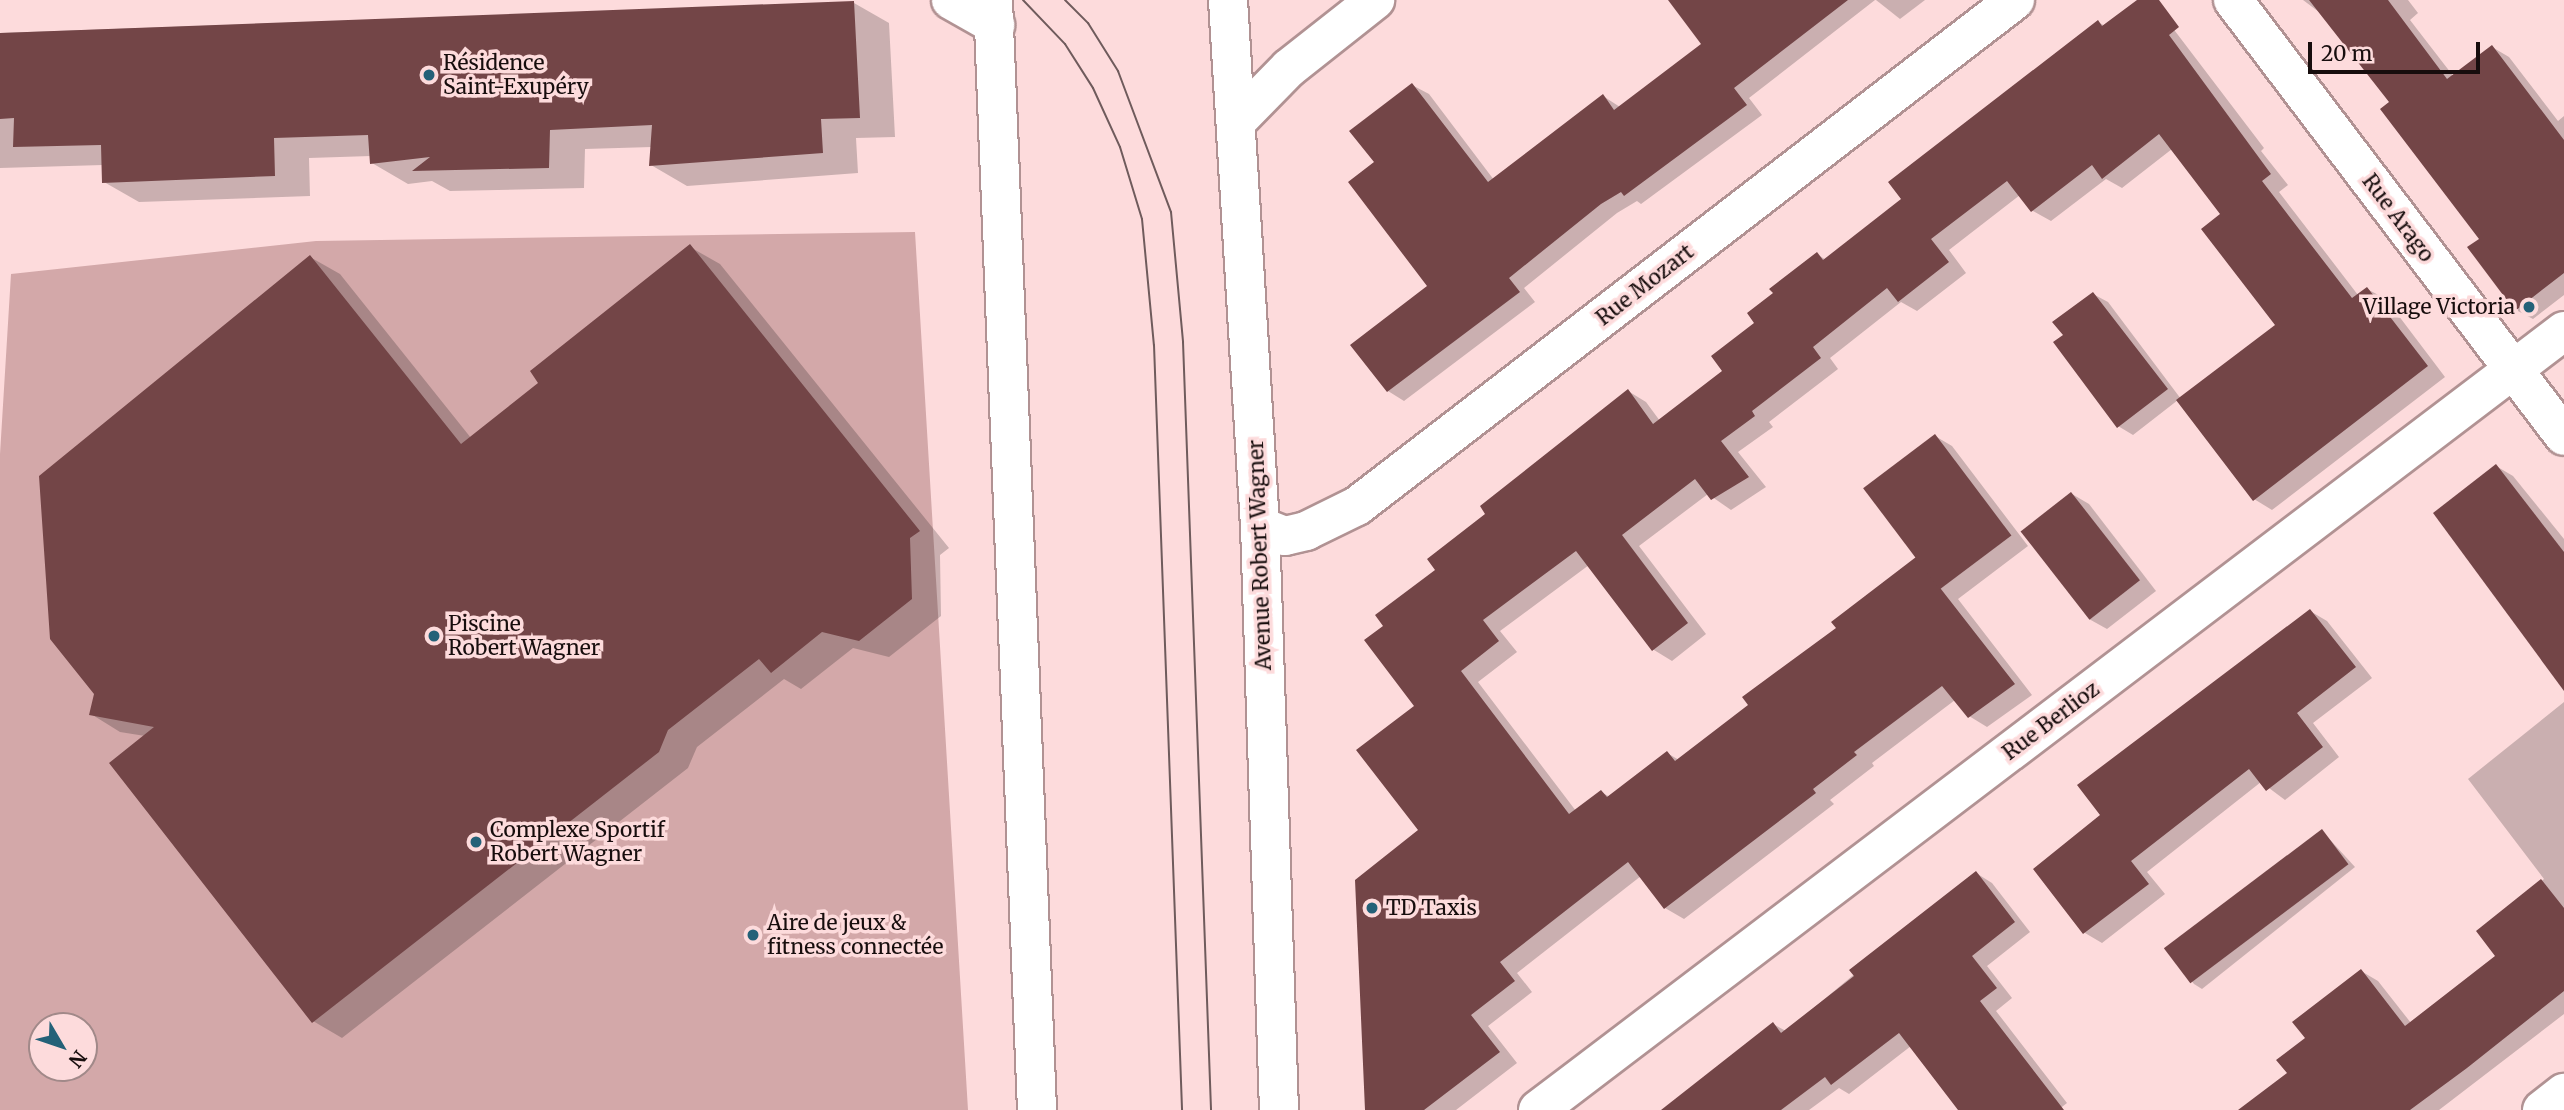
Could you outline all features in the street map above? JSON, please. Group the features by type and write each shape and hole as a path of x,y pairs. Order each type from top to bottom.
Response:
{"street":[{"path":"951,0 994,13 1037,1110"},
{"path":"1239,119 1289,68 1374,0"},
{"name":"Rue Mozart","path":"1260,526 1285,536 1306,531 1357,506 2015,0"},
{"name":"Rue Arago","path":"2233,0 2564,436"},
{"name":"Avenue Robert Wagner","path":"1234,5 1260,526 1279,1110"},
{"name":"Rue Berlioz","path":"1538,1110 2564,331"},
{"path":"2542,1110 2564,1093"}],"shaded area":[{"name":"Complexe Sportif Robert Wagner","path":"915,232 968,1110 0,1110 0,454 11,274 316,241"}],"building":[{"path":"1668,0 1848,0 1734,88 1747,105 1624,196 1621,192 1601,204 1509,278 1520,292 1387,392 1350,345 1427,286 1348,182 1374,162 1349,131 1412,83 1488,182 1603,94 1614,110 1701,44"},
{"path":"2137,0 2159,0 2179,27 2169,35 2271,174 2262,181 2352,298 2367,287 2428,366 2253,501 2176,400 2275,325 2201,229 2220,214 2159,134 2102,179 2092,165 2031,212 2007,181 1931,239 1949,262 1898,302 1887,288 1813,347 1821,358 1752,411 1755,416 1721,441 1749,477 1711,500 1695,479 1622,535 1688,623 1652,651 1576,551 1483,620 1499,641 1461,671 1569,814 1601,790 1607,797 1667,751 1675,761 1748,705 1742,697 1836,628 1831,622 1916,557 2015,684 1968,718 1942,686 1854,752 1857,755 1813,789 1816,793 1664,909 1628,862 1500,962 1515,981 1471,1015 1500,1052 1424,1110 1365,1110 1355,880 1418,830 1356,750 1414,706 1364,640 1383,626 1375,615 1435,570 1427,559 1485,514 1480,506 1628,389 1653,424 1722,371 1711,356 1754,323 1747,313 1773,293 1769,289 1817,252 1823,260 1901,199 1888,182 2098,20 2102,26"},
{"path":"2309,0 2388,0 2447,79 2492,45 2564,140 2564,273 2515,311 2467,247 2479,239 2380,109 2389,102"},
{"name":"Résidence Saint-Exupéry","path":"854,1 860,118 821,119 823,153 649,166 652,125 550,130 549,168 412,171 430,157 370,164 368,135 274,138 275,176 102,183 101,145 13,147 14,118 0,119 0,33"},
{"name":"Piscine Robert Wagner","path":"690,244 920,531 910,538 912,599 859,641 822,632 771,673 759,659 668,730 659,752 312,1023 109,763 154,727 89,715 94,694 50,639 39,476 310,255 461,444 538,383 530,371"},
{"path":"2093,292 2168,389 2117,428 2053,342 2063,335 2052,322"},
{"path":"1935,434 2011,535 1940,590 1863,488"},
{"path":"2496,464 2564,552 2564,691 2433,513"},
{"path":"2071,492 2140,580 2090,620 2021,531"},
{"path":"2310,609 2356,667 2297,713 2323,747 2266,791 2249,769 2131,861 2149,884 2083,934 2033,869 2100,815 2077,785"},
{"path":"2322,829 2348,864 2190,983 2164,948"},
{"path":"1976,871 2015,922 1972,956 1997,988 1980,1001 2064,1110 1958,1110 1899,1033 1831,1085 1825,1077 1781,1110 1661,1110 1773,1022 1781,1033 1854,976 1849,970"},
{"path":"2541,879 2564,908 2564,991 2467,1068 2410,1110 2238,1110 2287,1073 2276,1060 2305,1038 2292,1022 2361,969 2405,1026 2495,956 2476,931"}],"tram line":[{"path":"1023,0 1065,44 1093,88 1120,147 1142,219 1154,345 1182,1110"},
{"path":"1065,0 1088,23 1118,71 1171,212 1183,342 1211,1110"}],"place":[{"name":"Résidence Saint-Exupéry","path":"429,75"},
{"name":"Village Victoria","path":"2529,307"},
{"name":"Piscine Robert Wagner","path":"434,636"},
{"name":"Complexe Sportif Robert Wagner","path":"476,842"},
{"name":"TD Taxis","path":"1372,908"},
{"name":"Aire de jeux & fitness connectée","path":"753,935"}]}
